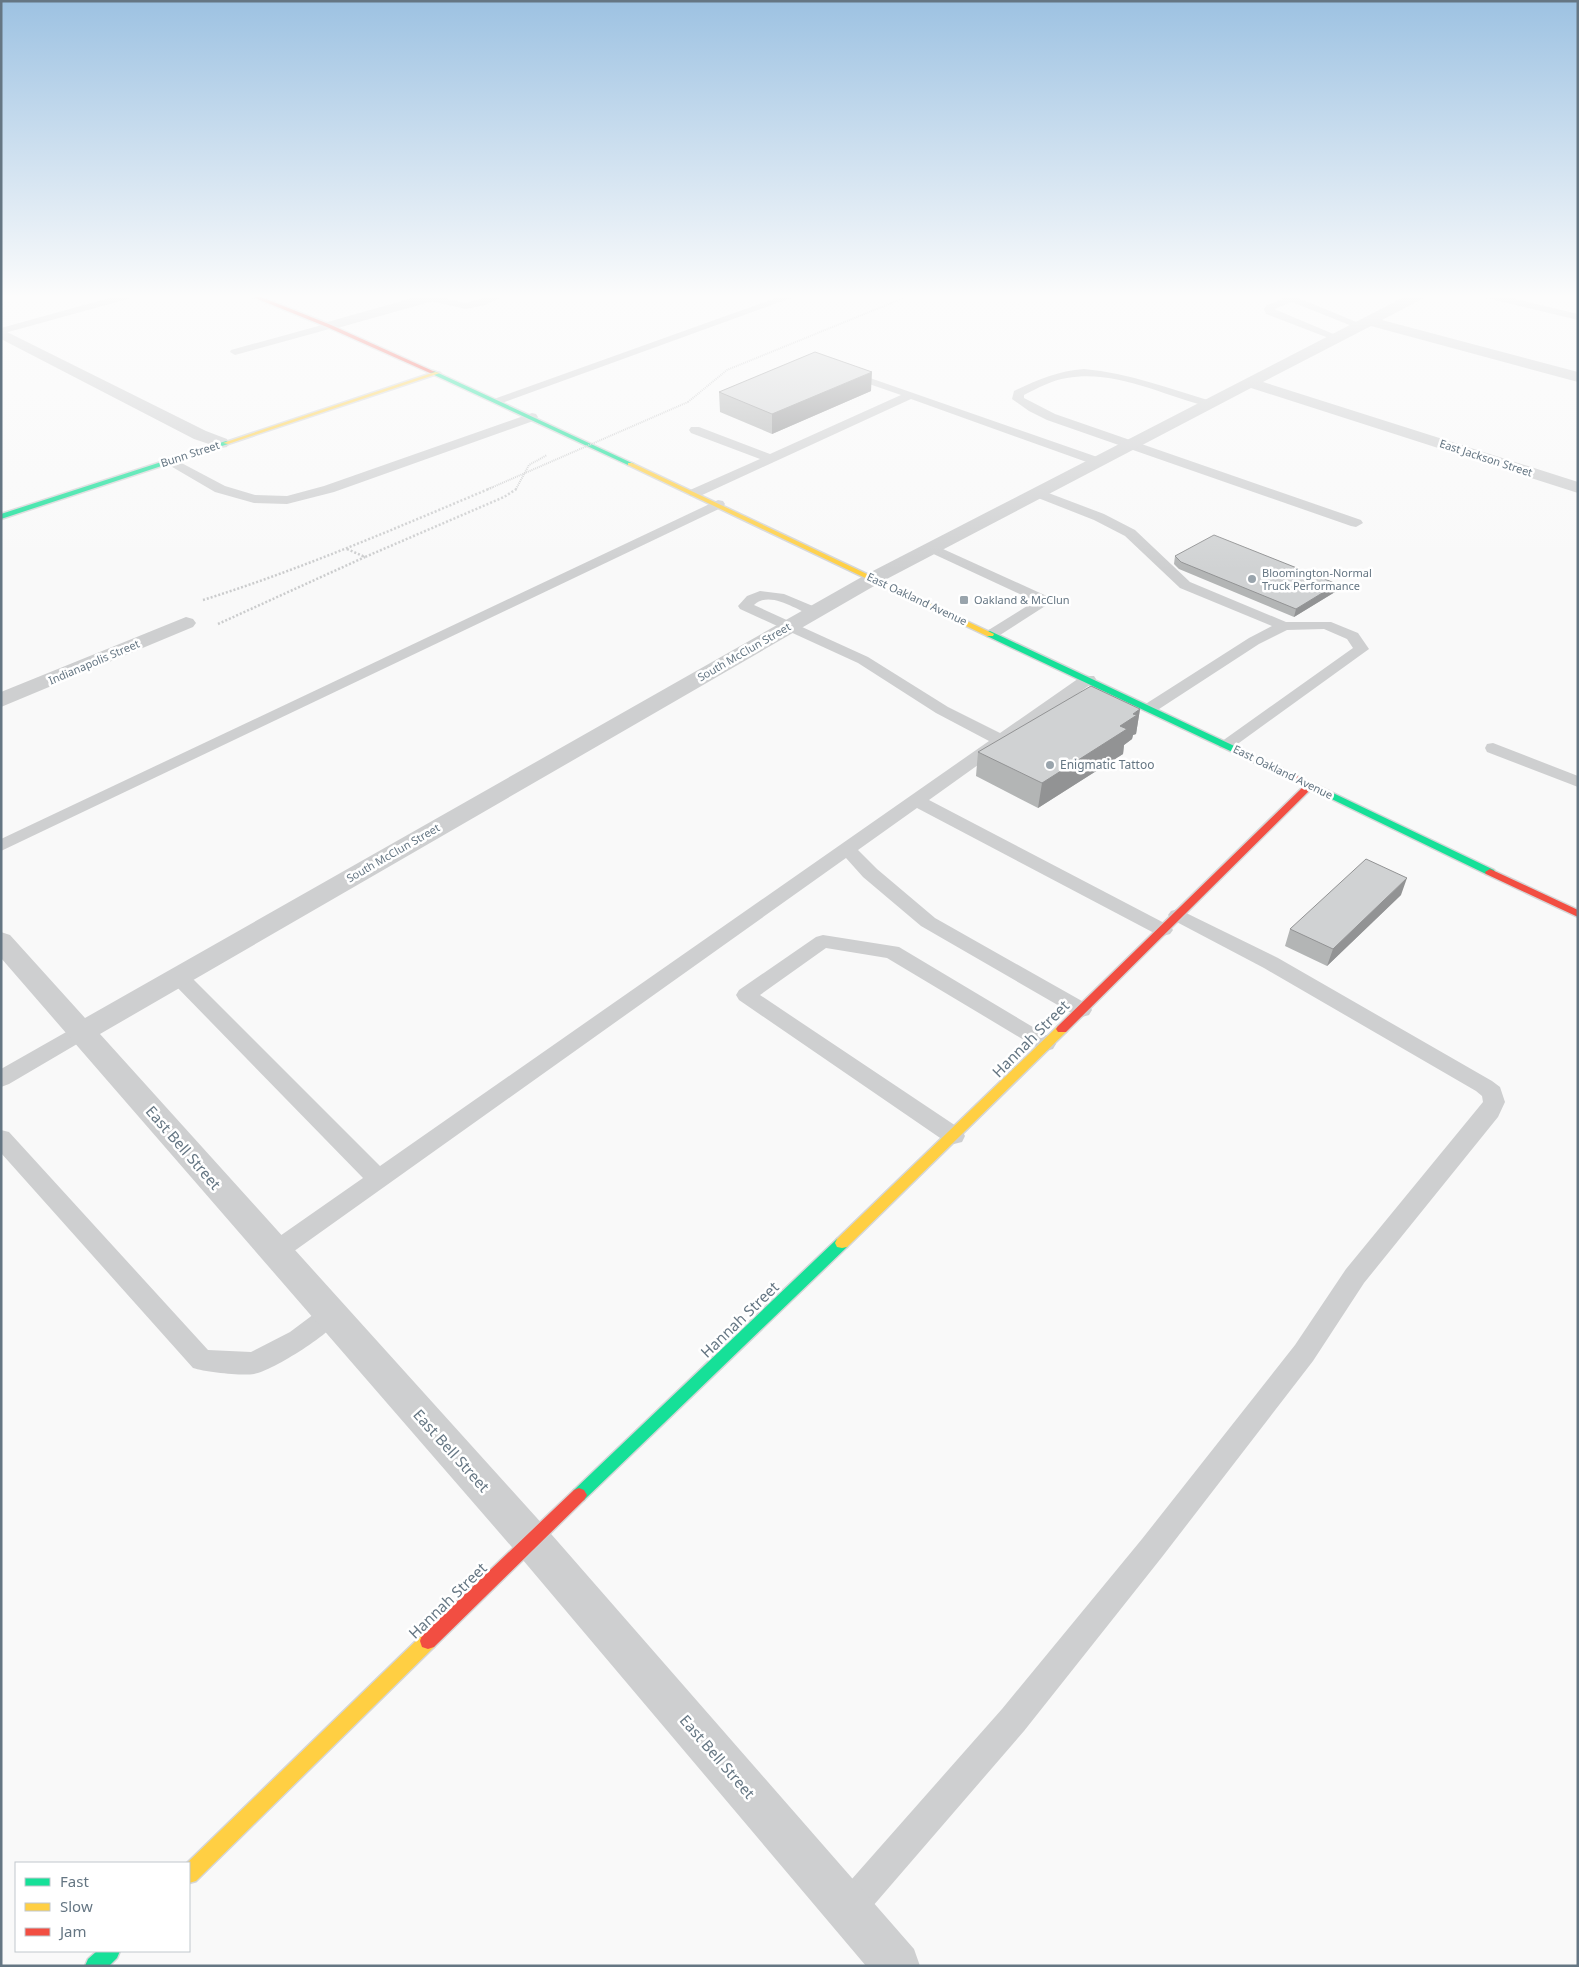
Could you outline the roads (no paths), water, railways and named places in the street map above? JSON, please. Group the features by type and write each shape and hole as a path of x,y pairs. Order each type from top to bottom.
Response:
{"main road":[{"name":"Bunn Street","path":"1,517 394,387"},
{"name":"East Oakland Avenue","path":"467,387 1226,744 1578,914"},
{"name":"Hannah Street","path":"190,1873 531,1540 954,1136 1310,785"},
{"path":"95,1966 109,1952"}],"street":[{"path":"110,387 221,443"},
{"name":"South McClun Street","path":"82,1032 874,578 1244,387"},
{"name":"East Jackson Street","path":"1263,387 1578,488"},
{"name":"Indianapolis Street","path":"1,700 186,623"},
{"name":"East Bell Street","path":"1,941 531,1540 897,1966"}],"lane":[{"path":"498,401 538,387"},
{"path":"888,387 1099,462"},
{"path":"1034,387 1018,393 1018,399 1033,409 1051,417 1356,523"},
{"path":"1150,387 1210,404"},
{"path":"696,493 912,395"},
{"path":"168,461 220,489 254,499 287,500 329,489 532,417"},
{"path":"695,430 772,459"},
{"path":"1038,493 1099,517 1130,533 1185,585 1284,626 1326,625 1353,636 1361,649 1226,744"},
{"path":"1,846 718,504"},
{"path":"932,548 1046,601 992,634"},
{"path":"814,612 771,594 763,595 745,604 747,608 863,660 942,710 1000,740"},
{"path":"1150,708 1254,641 1284,626"},
{"path":"275,1252 1088,679"},
{"path":"1493,748 1578,782"},
{"path":"848,1909 1013,1720 1101,1612 1304,1353 1355,1276 1454,1157 1490,1111 1494,1102 1492,1093 1484,1086 1271,963 1170,922 916,800"},
{"path":"846,848 870,873 928,922 1082,1010"},
{"path":"954,1136 746,996 823,941 892,952 1046,1044"},
{"path":"178,976 378,1179"},
{"path":"1,1080 82,1032"},
{"path":"1,1138 202,1360 254,1363 299,1339 331,1316"}],"place":[{"name":"Bloomington-Normal Truck Performance","path":"1252,579"},
{"name":"Oakland & McClun","path":"964,600"},
{"name":"Enigmatic Tattoo","path":"1050,765"}]}
